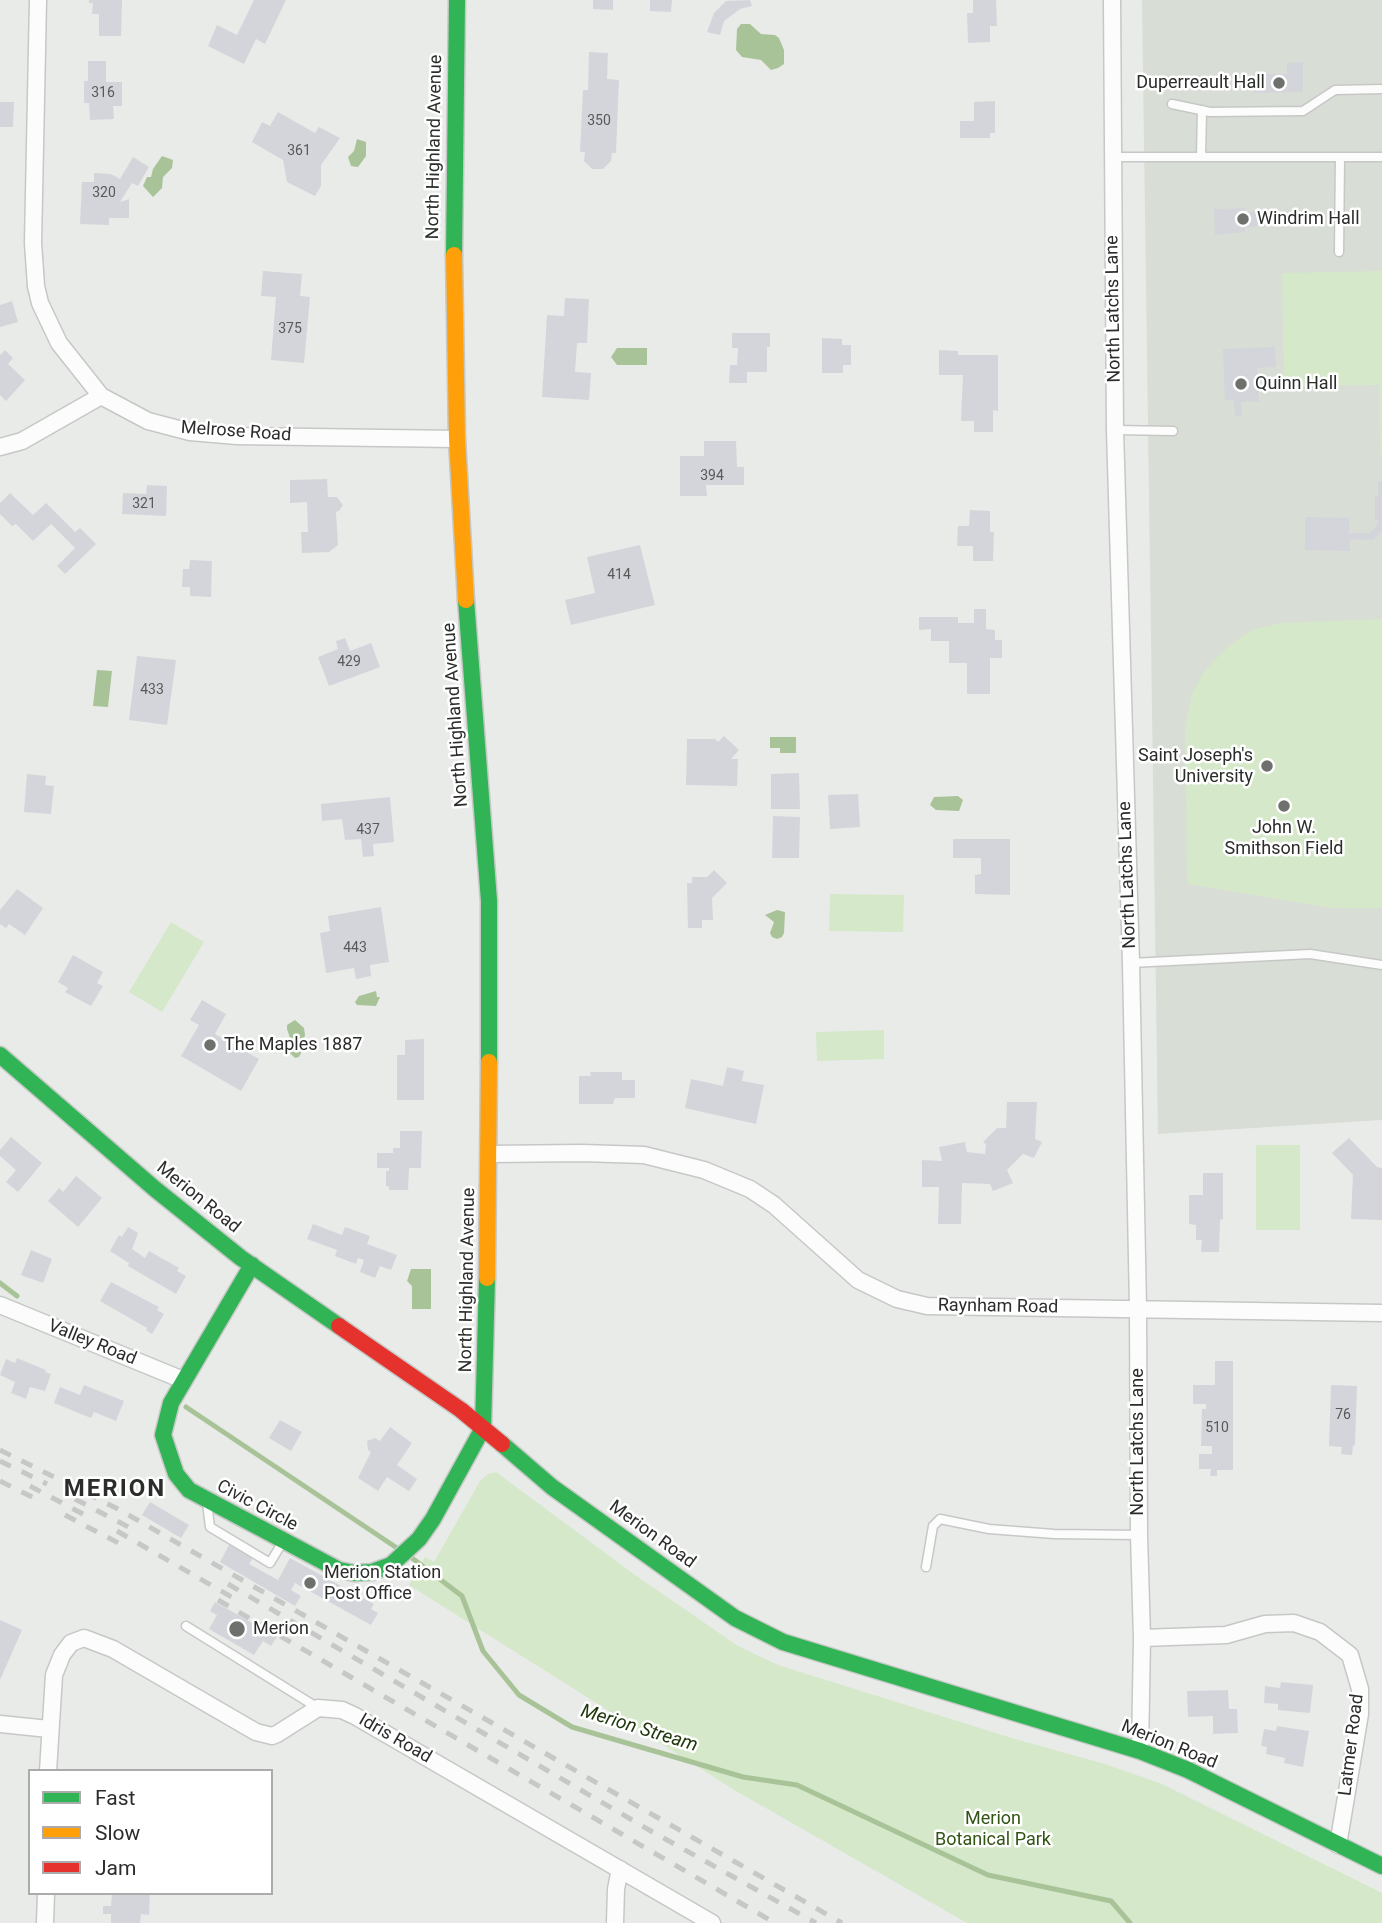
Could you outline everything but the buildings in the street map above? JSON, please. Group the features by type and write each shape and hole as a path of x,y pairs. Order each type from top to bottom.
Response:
{"street":[{"name":"Melrose Road","path":"38,0 33,243 36,286 40,303 59,343 101,396 148,421 190,432 237,436 457,439"},
{"name":"North Highland Avenue","path":"457,0 453,264 457,439 489,901 489,1154 483,1428"},
{"name":"North Latchs Lane","path":"1112,0 1115,430 1138,1307 1142,1638 1140,1751"},
{"path":"0,447 22,441 101,396"},
{"name":"Merion Road","path":"0,1055 155,1189 251,1265 461,1410 562,1494 667,1571 756,1630 783,1643 824,1656 1140,1751 1188,1770 1382,1866"},
{"name":"Raynham Road","path":"489,1154 644,1155 704,1170 750,1189 774,1205 858,1280 897,1299 927,1306 1138,1307 1382,1313"},
{"name":"Civic Circle","path":"251,1265 198,1359 183,1380 166,1419 164,1444 176,1474 189,1490 314,1559 339,1570 372,1572 391,1565 433,1519 483,1428"},
{"name":"Valley Road","path":"0,1305 183,1380"},
{"name":"Latmer Road","path":"1142,1638 1226,1635 1265,1624 1294,1623 1320,1632 1350,1655 1360,1689 1360,1714 1338,1845"},
{"path":"48,1769 54,1675 62,1655 71,1643 84,1638 113,1649 256,1732 272,1736 318,1708"},
{"name":"Idris Road","path":"318,1708 342,1710 355,1716 712,1923"},
{"path":"0,1724 49,1729"},
{"path":"615,1923 616,1889 620,1869"},
{"path":"45,1923 46,1895"}],"lane":[{"path":"1172,104 1202,110 1303,111 1335,90 1382,89"},
{"path":"1201,157 1202,110"},
{"path":"1339,252 1340,157"},
{"path":"1113,158 1382,157"},
{"path":"1115,430 1173,431"},
{"path":"1131,963 1310,954 1382,965"},
{"path":"206,1501 210,1527 270,1563 283,1541"},
{"path":"926,1567 933,1526 940,1519 1002,1530 1054,1534 1139,1535"},
{"path":"186,1626 318,1708"}],"shaded area":[{"name":"Saint Joseph's University","path":"1142,0 1382,0 1382,1120 1158,1134"},
{"path":"741,24 750,24 761,34 779,38 784,50 784,64 771,70 761,60 742,57 736,50 737,29"},
{"path":"357,139 366,142 366,156 358,167 351,166 348,157 354,151"},
{"path":"162,156 173,160 172,168 163,177 162,188 153,197 143,186"},
{"path":"617,348 647,348 647,365 617,365 611,357"},
{"path":"97,670 112,671 108,707 93,706"},
{"path":"770,737 796,737 796,753 780,753 780,748 770,748"},
{"path":"958,796 963,800 959,811 936,810 930,805 934,797"},
{"path":"777,910 785,912 784,933 777,939 770,933 774,922 765,915"},
{"path":"376,991 377,997 380,997 376,1006 357,1005 355,1002 359,996"},
{"path":"295,1020 304,1028 305,1035 302,1051 299,1057 295,1058 289,1052 291,1041 287,1025"},
{"path":"411,1269 431,1269 431,1309 412,1309 412,1286 407,1281"}],"green space":[{"path":"1382,271 1380,454 1379,385 1284,386 1282,273"},
{"name":"John W. Smithson Field","path":"1382,619 1382,908 1331,908 1187,884 1185,727 1192,694 1203,673 1223,651 1258,628 1282,623"},
{"path":"830,894 904,895 903,932 829,931"},
{"path":"171,922 204,942 162,1012 129,992"},
{"path":"884,1030 884,1059 817,1061 816,1032"},
{"path":"1256,1145 1300,1145 1300,1230 1256,1230"},
{"name":"Merion Botanical Park","path":"496,1472 635,1575 738,1646 778,1665 1015,1739 1105,1764 1162,1784 1382,1893 1382,1923 967,1923 736,1791 409,1585 425,1557 434,1562 480,1481 488,1474"}],"waterway":[{"name":"Merion Stream","path":"0,1283 17,1296"},
{"name":"Merion Stream","path":"186,1407 400,1550"},
{"name":"Merion Stream","path":"408,1555 462,1596 483,1651 519,1695 572,1727 743,1777 797,1785 988,1875 1111,1901 1130,1923"}],"railway":[{"path":"0,1450 118,1509 842,1923"},
{"path":"0,1461 47,1484"},
{"path":"0,1481 38,1500"},
{"path":"30,1486 83,1514"},
{"path":"75,1499 134,1530"},
{"path":"65,1515 124,1546"},
{"path":"117,1531 235,1599"},
{"path":"228,1584 651,1831 816,1923"},
{"path":"218,1600 775,1923"}],"traffic: fast":[{"path":"454,255 457,0"},
{"path":"466,600 489,901 489,1062"},
{"path":"0,1055 155,1189 241,1258 339,1326"},
{"path":"252,1265 171,1403 163,1435 176,1474 189,1490 339,1570 354,1573 372,1572 391,1565 419,1539 433,1519 483,1428 487,1278"},
{"path":"502,1444 552,1487 735,1618 783,1642 1140,1751 1188,1770 1382,1866"}],"traffic: slow":[{"path":"454,255 457,439 466,600"},
{"path":"487,1278 489,1062"}],"traffic: jam":[{"path":"339,1326 461,1410 502,1444"}],"place":[{"name":"Duperreault Hall","path":"1279,83"},
{"name":"Windrim Hall","path":"1243,219"},
{"name":"Quinn Hall","path":"1241,384"},
{"name":"Saint Joseph's University","path":"1267,766"},
{"name":"John W. Smithson Field","path":"1284,806"},
{"name":"The Maples 1887","path":"210,1045"},
{"name":"Merion Station Post Office","path":"310,1583"},
{"name":"Merion","path":"237,1629"}],"district":[{"name":"MERION","path":"115,1490"}]}
